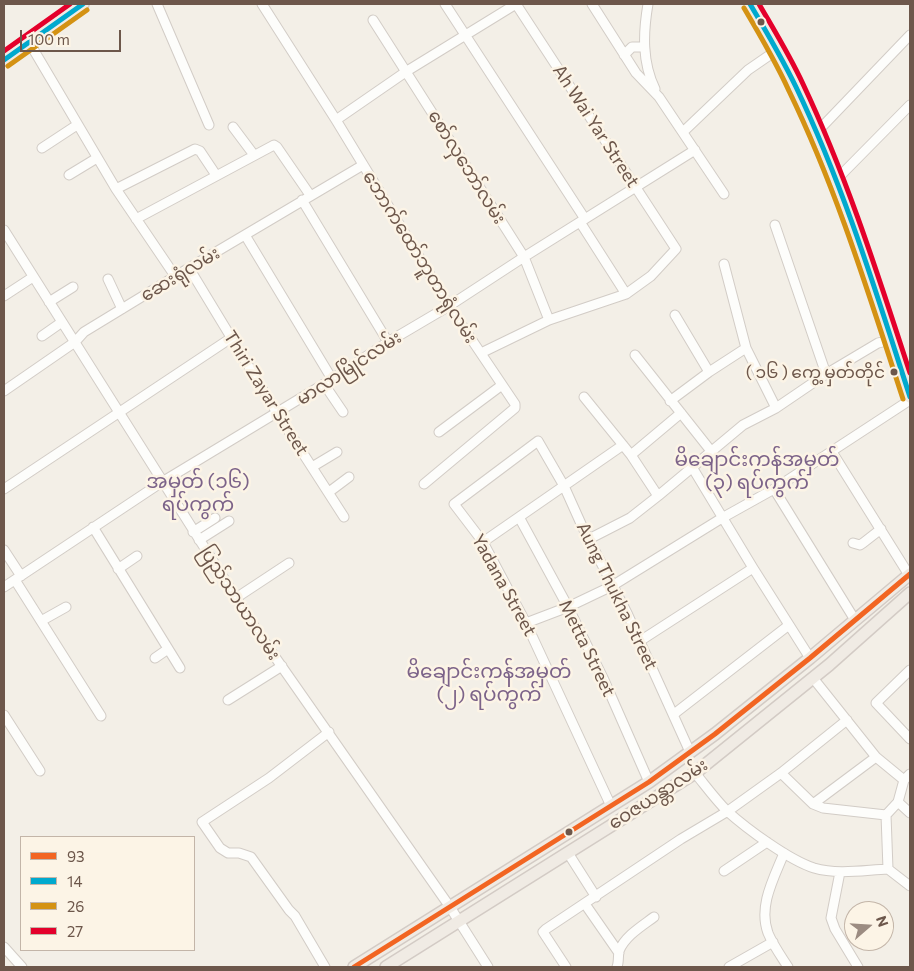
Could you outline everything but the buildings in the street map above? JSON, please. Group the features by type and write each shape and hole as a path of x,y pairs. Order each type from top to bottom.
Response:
{"main road":[{"path":"4,60 83,4"},
{"path":"750,4 777,50 817,132 854,227 910,398"},
{"name":"ဝေဇယန္တာလမ်း","path":"354,967 649,782 715,734 810,658 910,574"},
{"name":"ဝေဇယန္တာလမ်း","path":"386,967 695,772 813,678 910,593"},
{"path":"715,734 727,748"}],"street":[{"path":"157,4 209,125"},
{"name":"ဘောက်ထော်ဘူတာရုံလမ်း","path":"262,4 336,120 449,306 515,404 515,408 424,484"},
{"path":"445,4 583,220 626,294 549,320 480,353"},
{"path":"336,120 407,71 516,4"},
{"name":"Ah Wai Yar Street","path":"516,4 676,249 651,276 626,294"},
{"path":"592,4 636,73 659,97"},
{"path":"648,4 644,47 649,76 659,97 724,194"},
{"name":"စော်လှဘော်လမ်း","path":"373,20 524,256 549,320"},
{"path":"817,132 910,35"},
{"path":"29,42 116,189 174,276"},
{"path":"624,55 632,47 644,47"},
{"path":"682,132 748,70 777,50"},
{"path":"836,180 910,106"},
{"path":"42,148 77,125"},
{"path":"233,127 254,155"},
{"path":"136,219 274,145 277,147 388,342"},
{"path":"116,189 195,149 200,150 216,175"},
{"name":"မာလာမြိုင်လမ်း","path":"4,587 162,482 277,414 388,342 449,306 524,256 695,150"},
{"path":"69,175 97,158"},
{"name":"ဆေးရုံလမ်း","path":"4,391 74,342 84,332 174,276 363,165"},
{"path":"774,225 826,374"},
{"name":"ပြည်သာယာလမ်း","path":"4,230 236,598 450,907 488,967"},
{"path":"245,235 328,381 343,412"},
{"path":"724,264 746,348 776,408"},
{"name":"Thiri Zayar Street","path":"189,268 277,414 344,517"},
{"path":"4,296 33,277"},
{"path":"108,279 122,309"},
{"path":"49,302 73,288"},
{"path":"676,315 709,372"},
{"path":"42,336 62,322"},
{"path":"4,488 231,338"},
{"path":"589,539 630,518 743,425 776,408 826,374 878,344 891,340"},
{"path":"670,401 746,348"},
{"path":"635,355 711,451"},
{"path":"439,432 502,385"},
{"path":"584,397 631,455 658,496"},
{"path":"526,623 568,607 612,586 722,518 774,489 832,452 910,398"},
{"path":"631,455 681,413"},
{"name":"Aung Thukha Street","path":"454,504 538,441 564,486 640,641 690,752"},
{"path":"483,542 623,445"},
{"path":"312,467 337,452"},
{"path":"832,452 910,574"},
{"path":"692,467 810,658"},
{"path":"329,492 349,477"},
{"path":"774,489 855,620"},
{"name":"Yadana Street","path":"454,504 483,542 526,623 611,806"},
{"name":"Metta Street","path":"519,516 568,607 604,680 649,782"},
{"path":"196,536 215,518"},
{"path":"196,536 229,521"},
{"path":"93,527 180,668"},
{"path":"853,543 860,545 881,529"},
{"path":"4,550 41,621 101,716"},
{"path":"118,569 137,556"},
{"path":"236,598 289,563"},
{"path":"640,641 753,568"},
{"path":"41,621 66,606"},
{"path":"674,714 789,626"},
{"path":"155,658 168,649"},
{"path":"228,700 282,666"},
{"path":"910,670 876,703 910,739"},
{"path":"813,678 876,757 907,777 898,802 886,815 888,869"},
{"path":"4,715 40,771"},
{"path":"566,967 543,932 546,929 681,839 728,811 781,773 847,720"},
{"path":"325,967 295,916 251,857 239,853 228,853 220,848 202,822 269,778 329,732"},
{"path":"813,804 876,757"},
{"path":"695,772 728,811 784,853 814,868 840,872 888,869 910,886"},
{"path":"781,773 813,804 824,808 886,815"},
{"path":"898,802 910,813"},
{"path":"724,871 767,842"},
{"path":"568,852 596,897"},
{"path":"784,853 766,898 764,916 772,942 788,967"},
{"path":"840,872 831,918 835,929 858,967"},
{"path":"585,904 619,953"},
{"path":"617,967 619,953 624,943 654,917"},
{"path":"729,967 772,942"},
{"path":"4,947 22,967"}],"transit line":[{"name":"27","path":"4,51 70,4"},
{"name":"14","path":"4,60 83,4"},
{"name":"14","path":"750,4 791,76 829,163 858,240 910,397"},
{"name":"27","path":"759,4 798,74 834,155 861,227 910,373"},
{"name":"26","path":"744,8 784,80 822,166 851,243 903,399"},
{"name":"26","path":"8,66 87,10"},
{"name":"93","path":"354,967 649,782 715,734 810,658 910,574"}],"place":[{"name":"( ၁၆ ) ကွေ့ မှတ်တိုင်","path":"894,372"}],"district":[{"name":"မိချောင်းကန်အမှတ် (၃) ရပ်ကွက်","path":"757,470"},
{"name":"အမှတ် (၁၆) ရပ်ကွက်","path":"198,492"},
{"name":"မိချောင်းကန်အမှတ် (၂) ရပ်ကွက်","path":"489,682"}]}
